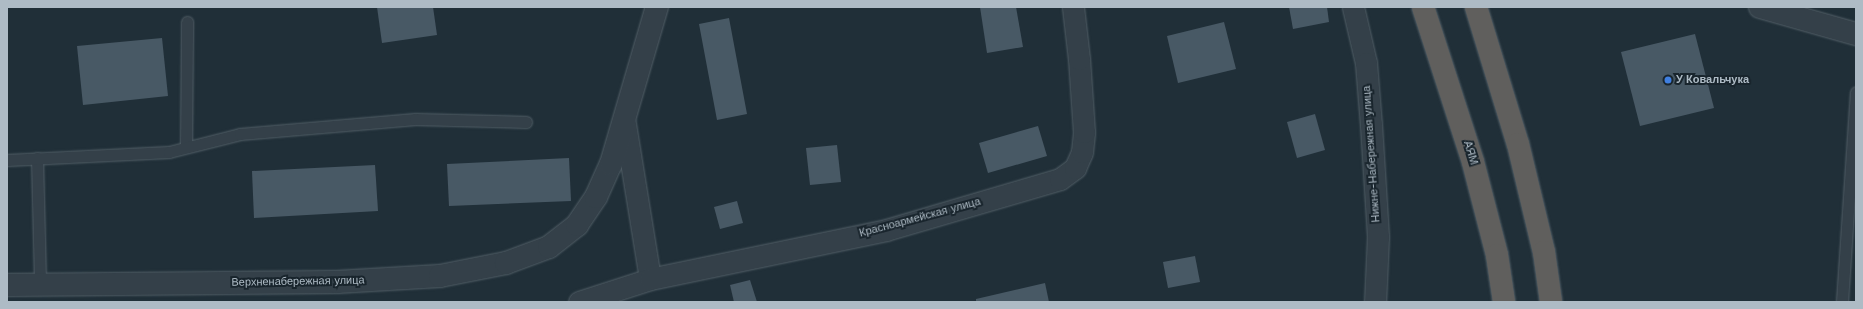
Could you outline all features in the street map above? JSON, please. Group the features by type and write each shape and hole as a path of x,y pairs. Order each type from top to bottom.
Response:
{"highway":[{"name":"АЯМ","path":"1423,7 1473,162 1497,255 1504,302"},
{"path":"1476,7 1518,144 1544,252 1551,302"}],"street":[{"path":"650,279 624,118 657,7"},
{"name":"Красноармейская улица","path":"579,302 650,279 886,230 1060,179 1075,168 1082,152 1084,132 1080,58 1073,7"},
{"name":"Нижне-Набережная улица","path":"1353,7 1366,63 1371,125 1378,237 1375,302"},
{"path":"1760,7 1856,34"},
{"name":"Верхненабережная улица","path":"7,285 337,282 440,276 506,263 549,247 577,225 596,197 611,164 624,118"}],"lane":[{"path":"186,147 187,22"},
{"path":"1842,302 1856,92"},
{"path":"7,160 169,152 240,134 400,120 415,119 526,122"},
{"path":"37,158 40,285"}],"building":[{"path":"377,7 433,7 437,35 382,43"},
{"path":"980,7 1016,7 1023,47 987,53"},
{"path":"1289,7 1327,7 1329,22 1293,29"},
{"path":"729,18 747,114 717,120 699,24"},
{"path":"1224,22 1236,69 1178,83 1167,36"},
{"name":"У Ковальчука","path":"1695,34 1714,108 1640,126 1621,52"},
{"path":"162,38 168,96 83,105 77,46"},
{"path":"1315,114 1325,150 1297,158 1287,122"},
{"path":"1038,126 1047,156 988,173 979,143"},
{"path":"837,145 841,182 810,185 806,148"},
{"path":"569,158 571,201 449,206 447,164"},
{"path":"375,165 378,211 254,218 252,171"},
{"path":"737,201 743,223 720,229 714,207"},
{"path":"1195,256 1200,282 1168,288 1163,262"},
{"path":"750,280 757,302 734,302 730,285"},
{"path":"1045,283 1049,302 976,302 976,299"}],"place":[{"name":"У Ковальчука","path":"1668,80"}]}
